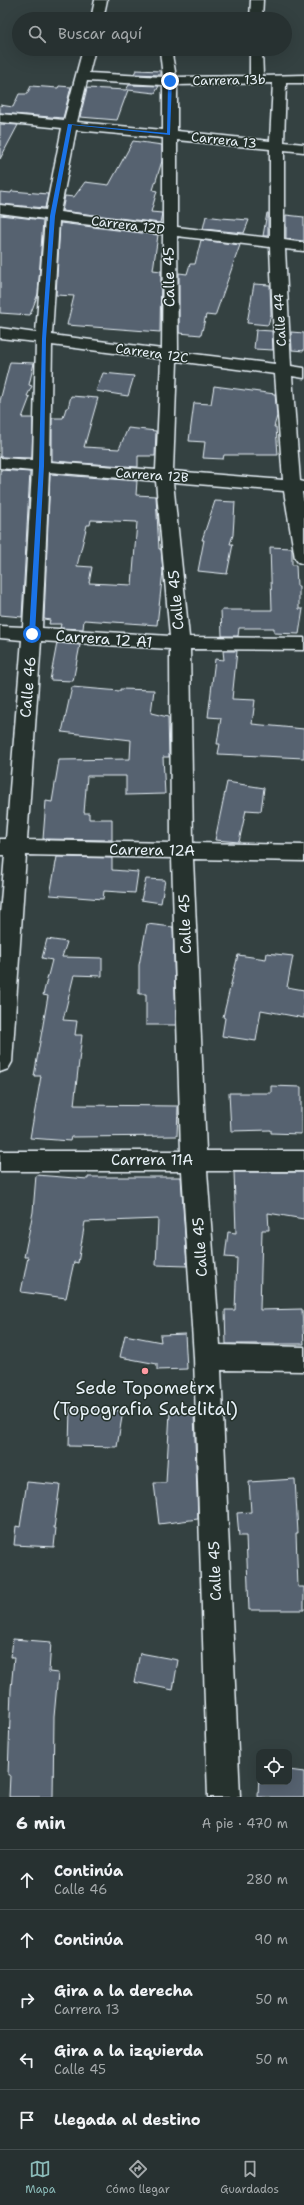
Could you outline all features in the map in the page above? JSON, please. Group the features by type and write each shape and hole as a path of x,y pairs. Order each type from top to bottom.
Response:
{"street":[{"path":"98,12 101,0"},
{"path":"256,12 257,0"},
{"name":"Calle 46","path":"0,1062 7,847 32,634 41,466 45,331 52,216 70,124 87,56"},
{"name":"Calle 45","path":"167,56 170,81 169,348 164,476 180,643 182,850 194,1160 207,1358 224,1797"},
{"path":"256,56 257,80"},
{"name":"Carrera 13b","path":"82,77 170,81 304,79"},
{"name":"Calle 44","path":"280,80 277,145 277,243 282,358 298,486 304,558"},
{"name":"Carrera 13","path":"0,118 304,148"},
{"name":"Carrera 12D","path":"0,208 52,216 304,247"},
{"name":"Carrera 12C","path":"0,319 45,331 169,348 282,358 304,372"},
{"name":"Carrera 12C","path":"0,333 45,331"},
{"name":"Carrera 12C","path":"169,348 237,349"},
{"name":"Carrera 12B","path":"0,463 298,486"},
{"name":"Carrera 12 A1","path":"0,632 180,643 304,644"},
{"name":"Carrera 12A","path":"7,847 304,853"},
{"name":"Carrera 11A","path":"0,1161 304,1161"},
{"path":"207,1358 304,1359"}],"building":[{"path":"136,70 161,71 161,75 134,74"},
{"path":"129,85 159,86 155,93 128,90 117,120 80,117 87,88 126,90"},
{"path":"31,86 58,88 59,86 71,87 63,118 0,113 0,105 13,107 19,94 27,94"},
{"path":"0,124 18,125 0,159"},
{"path":"133,141 162,145 162,161 153,190 157,191 151,212 162,213 160,223 62,211 65,196 74,197 85,182 109,185"},
{"path":"12,191 48,194 45,208 0,204 0,192 11,193"},
{"path":"267,213 268,236 263,236"},
{"path":"0,215 43,220 38,294 30,315 0,313"},
{"path":"286,215 304,217 304,241 286,239"},
{"path":"206,216 249,220 244,233 203,229"},
{"path":"60,223 158,235 153,270 161,271 160,332 67,325 74,296 56,295"},
{"path":"201,240 240,245 215,316 206,315 201,335 179,333 179,273 187,274 190,264 195,264"},
{"path":"254,284 270,285 271,314 268,325 247,323"},
{"path":"256,330 272,331 273,350 254,349"},
{"path":"291,332 304,333 304,351 292,350"},
{"path":"10,362 34,363 29,385 32,386 27,396 30,397 22,418 33,418 32,458 0,457 0,401"},
{"path":"103,373 134,376 128,396 96,391"},
{"path":"214,386 275,394 277,416 274,427 276,427 278,455 224,455 223,459 203,458 205,442 189,441 194,403 211,404"},
{"path":"71,396 98,398 84,447 119,449 128,428 156,431 155,456 138,456 138,467 52,461 52,418 63,418 66,408 68,408"},
{"path":"0,470 30,472 22,617 0,615"},
{"path":"50,474 137,481 136,495 156,496 159,549 161,549 163,571 157,625 84,620 83,629 60,628 61,624 49,624 50,620 44,619","holes":["91,520 137,522 132,585 89,583 92,567 77,566 87,525 90,525"]},
{"path":"215,501 235,502 233,535 230,544 233,544 227,574 198,571 204,540 202,540"},
{"path":"270,547 292,548 292,565 296,565 297,586 299,586 299,609 303,609 299,634 274,633 274,628 239,628 238,636 222,636 221,610 272,610"},
{"path":"57,643 80,645 73,681 50,680"},
{"path":"223,651 237,651 232,699 255,700 252,724 304,729 304,758 218,754 220,744 217,744 221,718 208,717 215,659 224,660"},
{"path":"72,687 120,691 120,689 154,690 151,713 168,717 169,757 163,757 165,794 126,795 126,776 87,776 84,813 89,813 89,819 112,819 112,840 43,839 46,801 52,802 59,760 130,759 131,740 62,732"},
{"path":"227,782 264,788 261,811 246,810 239,842 215,840"},
{"path":"57,857 112,858 112,870 138,872 135,893 104,891 103,899 50,895"},
{"path":"146,879 165,880 161,903 141,900"},
{"path":"147,924 173,927 176,1025 146,1025 146,994 139,994 139,965"},
{"path":"47,939 67,942 62,957 102,958 102,976 74,975 63,1020 77,1021 75,1035 82,1035 74,1105 178,1106 177,1136 71,1137 70,1141 30,1138 41,1076 34,1076 48,996 43,995 52,960 42,958"},
{"path":"267,953 293,956 287,987 304,990 304,1018 261,1010 256,1041 222,1036 225,1018 223,1017 238,955 266,959"},
{"path":"271,1086 301,1087 301,1134 271,1133 271,1130 231,1131 229,1093 271,1093"},
{"path":"234,1172 304,1172 304,1219 268,1213 269,1230 262,1230 260,1310 302,1309 304,1344 226,1344 225,1310 235,1310 237,1258 225,1257 228,1232 236,1233"},
{"path":"36,1175 88,1179 88,1177 181,1177 187,1266 156,1265 158,1219 85,1222 78,1263 74,1262 66,1298 21,1292 28,1257 24,1257 33,1212"},
{"path":"185,1334 187,1369 157,1370 157,1364 120,1357 125,1335 161,1342 160,1335"},
{"path":"70,1408 123,1411 117,1447 69,1446"},
{"path":"170,1412 194,1413 198,1519 159,1524 154,1483 166,1483"},
{"path":"295,1479 298,1533 296,1533 298,1587 304,1587 304,1610 249,1610 246,1536 239,1536 237,1513 251,1512 249,1482"},
{"path":"27,1482 60,1485 54,1528 56,1528 54,1547 14,1545 16,1526 20,1527"},
{"path":"13,1639 51,1642 49,1672 58,1673 54,1717 53,1797 9,1797 10,1775 8,1775 11,1689 14,1657 11,1657"},
{"path":"140,1653 178,1660 173,1690 134,1682"},
{"path":"292,1770 304,1772 304,1797 258,1797 258,1785 292,1785"}],"place":[{"name":"Sede Topometrx (Topografia Satelital)","path":"145,1371"}],"route":[{"path":"32,634 41,466 44,339 52,216 70,124 169,134 170,81"}]}
